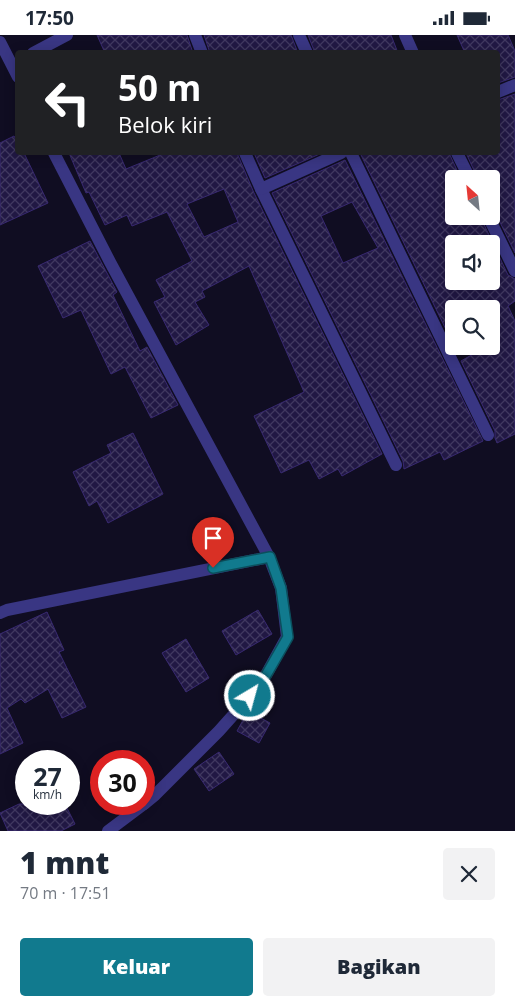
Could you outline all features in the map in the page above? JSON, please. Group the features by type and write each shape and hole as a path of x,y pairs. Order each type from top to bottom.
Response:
{"street":[{"path":"38,50 67,35"},
{"path":"195,35 201,50"},
{"path":"299,35 306,50"},
{"path":"405,35 412,50"},
{"path":"0,42 14,62 0,71"},
{"path":"500,91 515,85"},
{"path":"55,155 114,270 270,557 281,588 288,637 261,684 155,795"},
{"path":"246,155 260,189 396,465"},
{"path":"260,189 336,155"},
{"path":"352,155 488,435"},
{"path":"458,155 466,170"},
{"path":"492,225 515,271"},
{"path":"0,613 7,610 270,557"},
{"path":"108,831 129,815"}],"building":[{"path":"97,35 187,35 192,50 104,50"},
{"path":"204,35 291,35 297,50 209,50"},
{"path":"308,35 391,35 397,50 314,50"},
{"path":"457,35 508,35 515,51 515,77 500,82 500,50 464,50"},
{"path":"515,94 515,253 500,222 500,170 474,170 467,155 500,155 500,99"},
{"path":"14,136 15,155 25,155 48,203 0,225 0,143"},
{"path":"70,155 120,155 126,169 160,155 238,155 254,193 382,454 342,476 338,469 319,479 309,460 281,473 254,416 304,392 249,266 202,291 205,297 195,302 209,325 176,345 154,302 165,297 156,280 192,261 167,212 132,226 127,215 105,225 89,192 86,193","holes":["224,189 238,222 204,237 187,204"]},
{"path":"255,155 317,155 265,178"},
{"path":"361,155 450,155 457,170 445,170 445,225 484,225 489,235 445,235 445,290 500,290 500,258 508,275 515,279 515,301 508,306 515,321 515,434 497,443 495,431 461,361 471,355 500,355 500,300 445,300 445,328"},
{"path":"345,160 483,441 444,460 440,452 404,469 403,461 272,193","holes":["352,202 378,248 343,263 321,216"]},
{"path":"90,241 117,292 113,295 140,351 147,347 178,405 151,418 125,367 111,374 81,310 63,318 38,266"},
{"path":"133,433 163,494 108,523 97,501 89,506 73,472 111,453 107,445"},
{"path":"258,610 272,634 236,655 222,631"},
{"path":"47,612 64,650 59,652 86,707 62,718 48,689 25,703 21,699 7,708 23,743 0,754 0,634"},
{"path":"186,639 209,678 186,692 162,653"},
{"path":"248,711 270,723 259,743 237,731"},
{"path":"219,752 234,774 209,791 194,769"},
{"path":"15,806 15,815 70,815 75,824 61,831 8,831 0,813"}],"route":[{"path":"213,568 270,557 281,588 288,637 261,684 250,696"}]}
